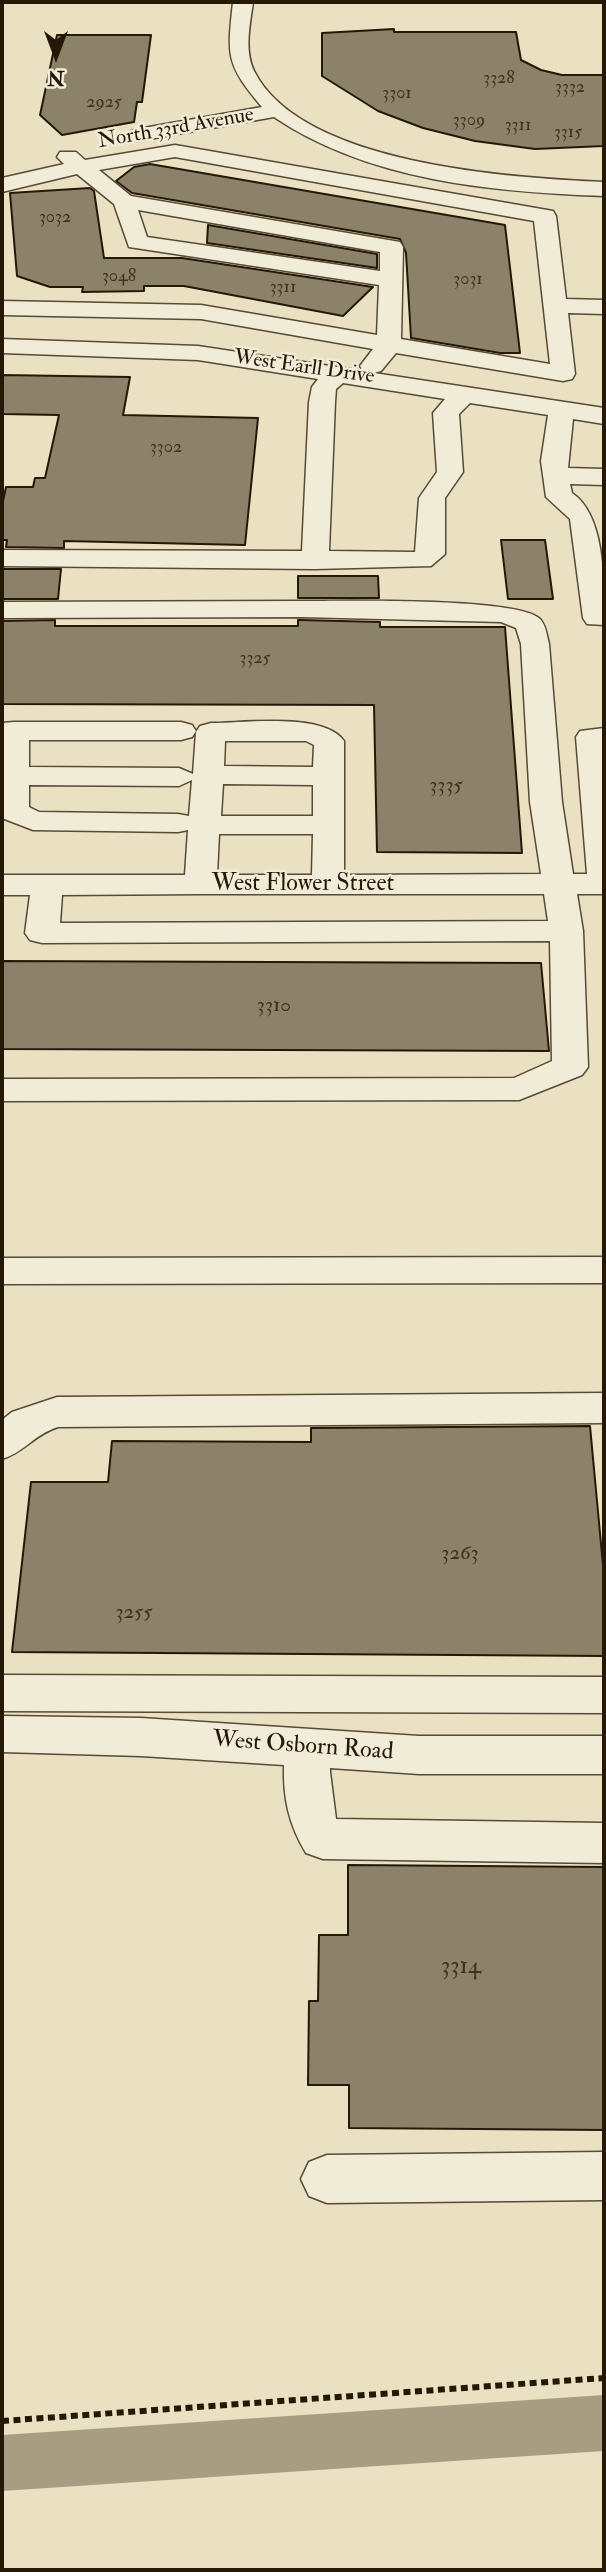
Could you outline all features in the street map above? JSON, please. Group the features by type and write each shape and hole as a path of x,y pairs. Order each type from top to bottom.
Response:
{"street":[{"name":"North 33rd Avenue","path":"21,159 274,111 246,75 239,58 243,2"},
{"path":"274,111 352,149 402,166 534,187 604,189"},
{"path":"2,185 80,167 175,150 545,216 563,374 201,312 2,308"},
{"path":"61,151 124,201 392,247 389,345"},
{"path":"445,198 466,177"},
{"path":"124,201 137,242 391,280"},
{"path":"555,306 604,307"},
{"path":"315,561 324,387 352,374 389,345"},
{"name":"West Earll Drive","path":"2,346 198,353 352,374 604,416"},
{"path":"2,558 421,560 430,554 432,498 450,472 446,413 465,393"},
{"path":"562,409 554,461 559,497 570,503 583,518 597,618"},
{"path":"556,476 604,477"},
{"path":"2,610 301,609 504,614 529,623 535,644 546,802 566,931 570,1067 519,1089 2,1090"},
{"path":"181,731 8,732 13,776 13,811 33,821 328,825"},
{"path":"200,885 191,824 193,776 211,732 312,732 329,741 327,884"},
{"path":"604,737 591,737 604,884"},
{"path":"13,776 329,776"},
{"name":"West Flower Street","path":"2,886 604,884"},
{"path":"47,885 42,933 566,931"},
{"path":"2,1271 604,1270"},
{"path":"2,1444 26,1422 57,1412 604,1408"},
{"path":"2,1693 604,1695"},
{"name":"West Osborn Road","path":"2,1734 142,1737 419,1755 604,1755"},
{"path":"307,1748 307,1796 313,1826 323,1839 604,1843"},
{"path":"327,2179 604,2176"}],"path":[{"path":"2,2421 604,2378"}],"building":[{"path":"394,29 394,32 516,32 521,60 541,70 562,75 604,75 604,146 535,149 475,141 423,128 378,111 322,76 322,33"},
{"path":"57,35 151,35 142,102 137,102 134,122 62,135 40,115"},
{"path":"150,164 505,225 520,353 500,353 411,338 406,253 400,239 132,193 116,181 134,167"},
{"path":"90,188 94,191 104,258 182,258 373,287 343,316 184,286 144,286 144,291 82,292 83,287 50,287 17,276 10,193"},
{"path":"208,225 377,254 377,268 207,243"},
{"path":"2,375 130,377 123,415 258,418 245,545 64,541 64,548 6,547 7,540 2,540 2,506 6,487 33,487 35,478 45,478 59,415 2,414"},
{"path":"501,540 545,540 553,599 508,599"},
{"path":"3,569 61,569 58,599 2,599"},
{"path":"298,576 378,576 379,598 298,598"},
{"path":"55,620 55,626 298,626 298,620 301,620 380,622 380,627 505,627 522,853 377,852 374,705 2,704 2,621"},
{"path":"2,961 541,963 549,1051 2,1049"},
{"path":"590,1426 604,1576 604,1656 12,1652 31,1482 108,1482 112,1441 311,1442 311,1428"},
{"path":"348,1865 604,1867 604,2130 349,2128 349,2085 308,2085 309,2001 318,2001 319,1935 348,1935"}],"waterway":[{"path":"2,2463 604,2423"}]}
